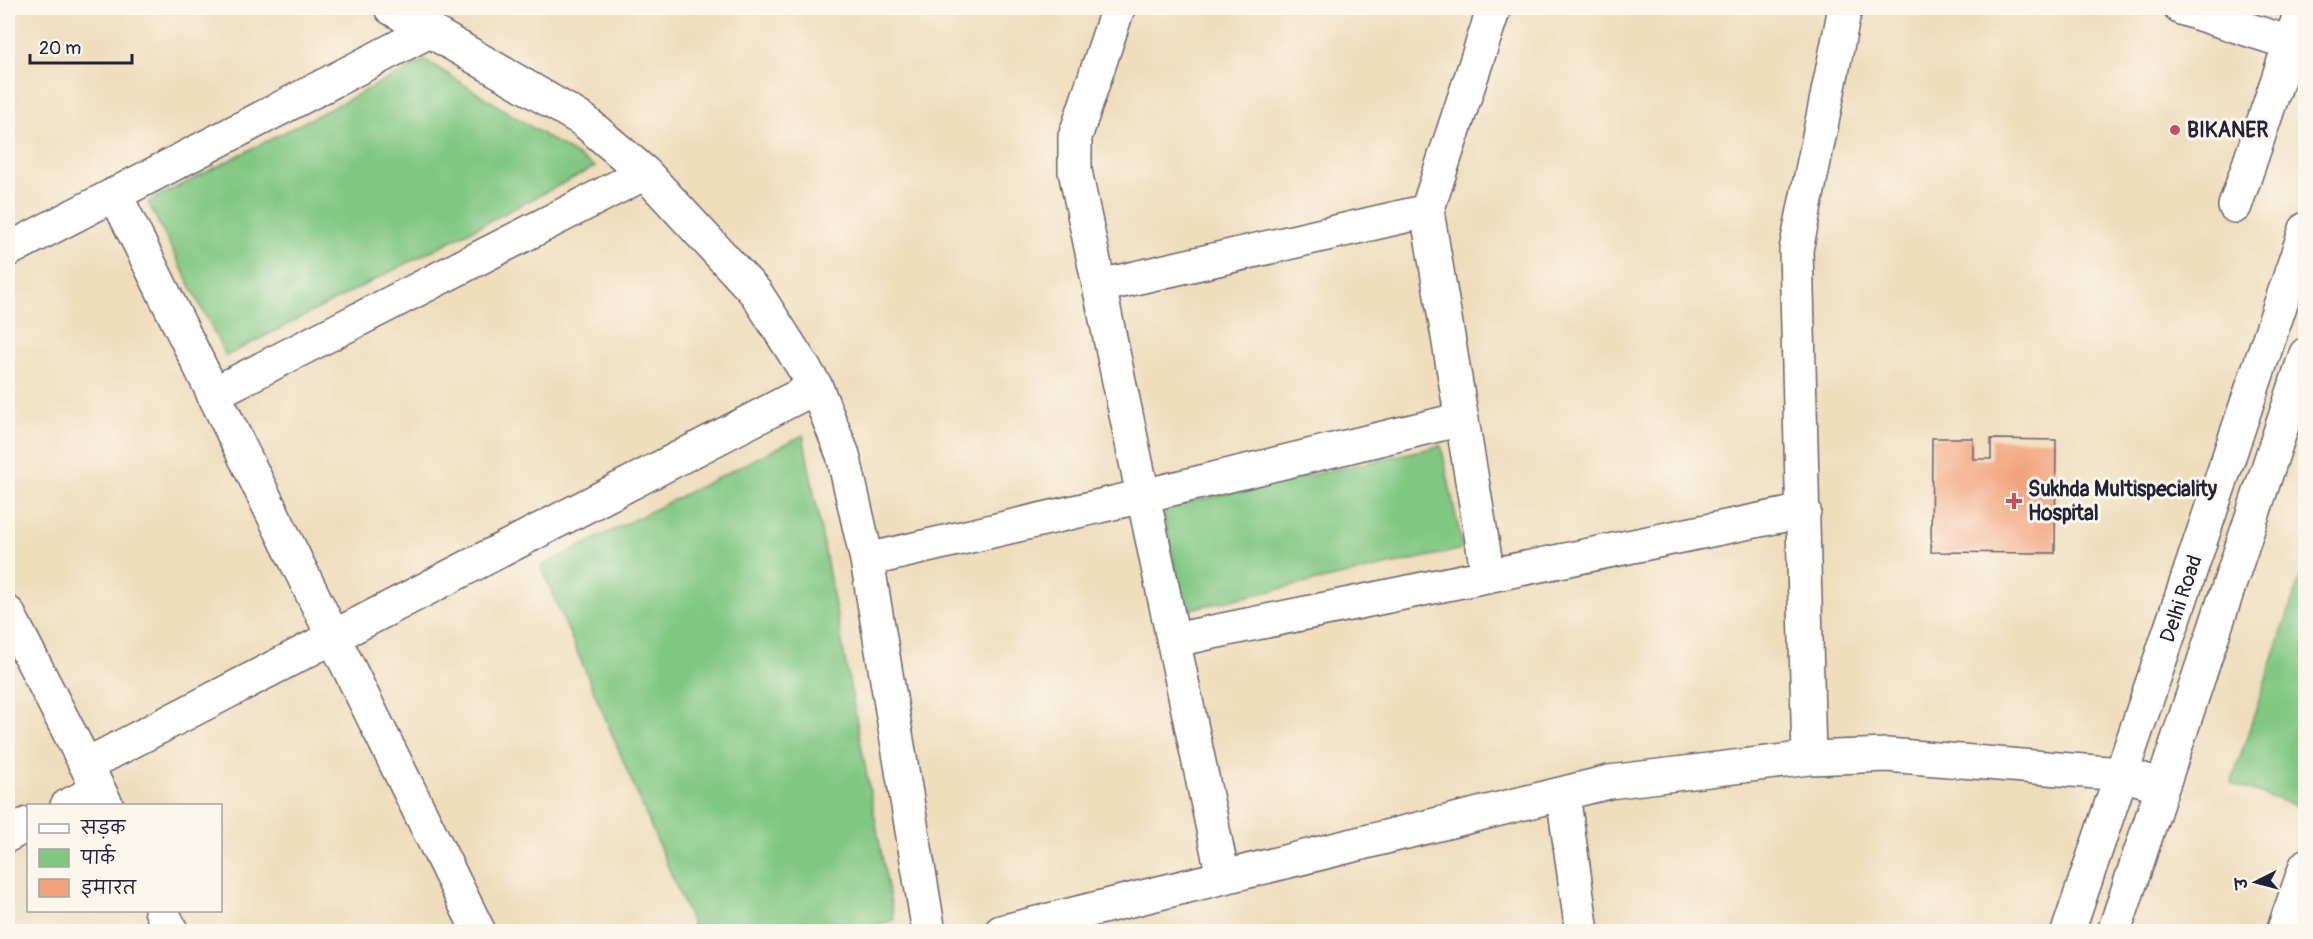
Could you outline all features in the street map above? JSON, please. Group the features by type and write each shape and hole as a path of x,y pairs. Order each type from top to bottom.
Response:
{"street":[{"path":"391,8 583,120 645,173 756,294 816,387 843,454 867,560 929,932"},
{"path":"1118,8 1075,137 1075,171 1223,877"},
{"path":"1488,576 1428,211 1494,8"},
{"path":"1809,758 1796,250 1845,8"},
{"path":"2181,8 2290,43"},
{"path":"2235,206 2302,8"},
{"path":"8,250 431,30"},
{"path":"213,394 645,173"},
{"path":"115,194 478,932"},
{"path":"1100,286 1428,211"},
{"name":"Delhi Road","path":"2068,932 2306,229"},
{"name":"Delhi Road","path":"2114,932 2306,354"},
{"path":"70,804 333,637 816,387"},
{"path":"867,560 1462,419"},
{"path":"1174,640 1804,511"},
{"path":"8,613 97,787"},
{"path":"1001,932 1096,920 1223,877 1609,782 1809,758 1887,755 2121,774 2162,785"},
{"path":"1563,794 1582,932"},
{"path":"8,835 27,825"},
{"path":"2283,932 2306,866"},
{"path":"162,912 172,932"}],"green space":[{"path":"425,60 595,167 226,356 148,202"},
{"path":"803,435 894,920 856,931 695,931 541,566"},
{"path":"1441,446 1463,549 1185,610 1162,508"},
{"path":"2305,563 2306,804 2304,808 2231,784"}],"building":[{"path":"1932,438 1973,438 1973,459 1991,459 1991,439 2056,440 2055,553 1931,552"}],"place":[{"name":"BIKANER","path":"2175,130"},
{"name":"Sukhda Multispeciality Hospital","path":"2014,501"}]}
